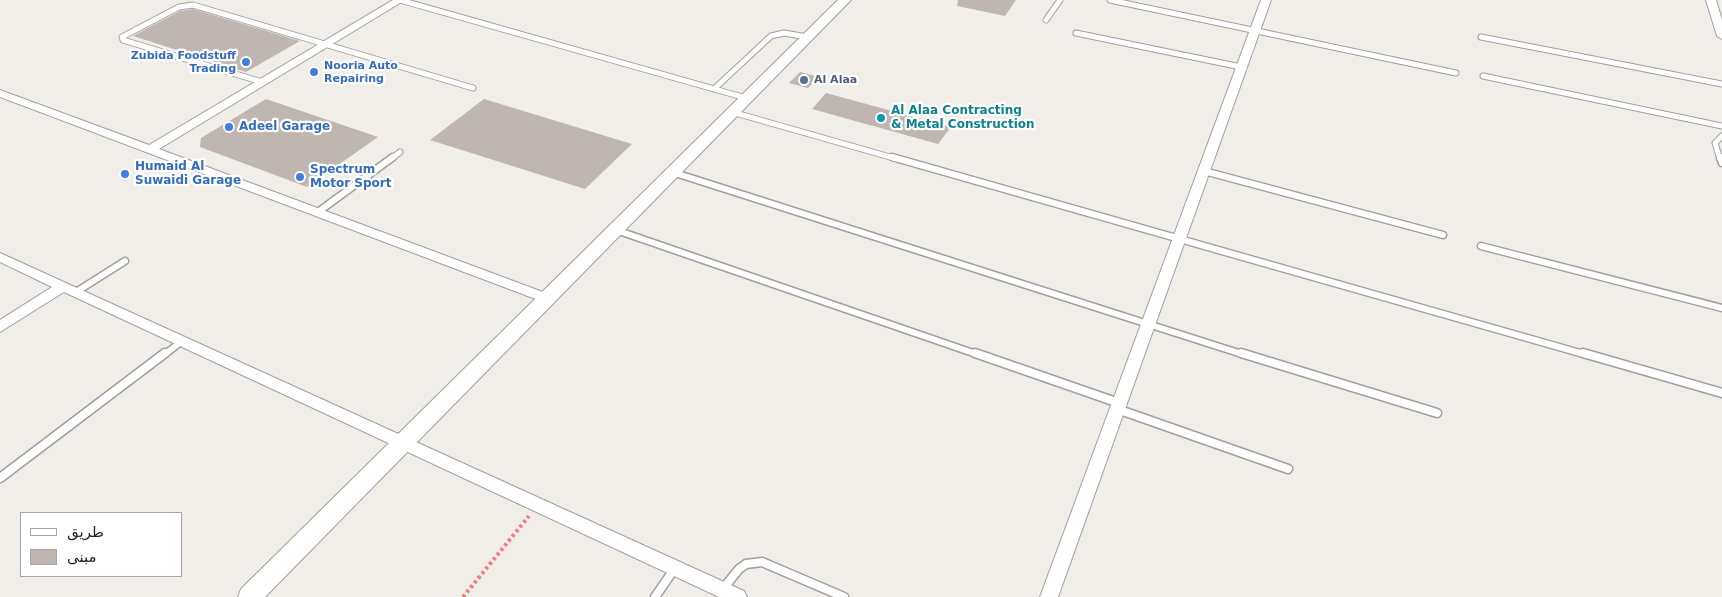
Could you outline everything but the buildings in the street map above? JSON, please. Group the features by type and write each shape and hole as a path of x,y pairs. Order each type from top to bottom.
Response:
{"street":[{"path":"150,149 400,0"},
{"path":"249,597 844,0"},
{"path":"1049,597 1266,0"},
{"path":"1715,5 1722,36"},
{"path":"0,93 546,298"},
{"path":"0,257 738,597"},
{"path":"0,327 70,289"}],"lane":[{"path":"400,0 746,98"},
{"path":"1046,20 1060,0"},
{"path":"1110,0 1456,73"},
{"path":"262,82 123,40 122,37 179,8 193,5 473,88"},
{"path":"714,89 771,36 784,33 807,37"},
{"path":"1076,33 1241,67"},
{"path":"1481,36 1722,84"},
{"path":"1483,76 1722,126"},
{"path":"732,112 1722,393"},
{"path":"1722,136 1716,140 1722,163"},
{"path":"318,212 400,152"},
{"path":"1204,171 1443,235"},
{"path":"672,172 1437,414"},
{"path":"615,229 1118,406 1288,469"},
{"path":"1481,246 1722,308"},
{"path":"70,289 124,261"},
{"path":"0,478 182,341"},
{"path":"722,590 739,569 746,564 762,562 844,597"},
{"path":"655,597 675,568"}],"path":[{"path":"463,597 538,505"}],"place":[{"name":"Zubida Foodstuff Trading","path":"246,62"},
{"name":"Nooria Auto Repairing","path":"314,72"},
{"name":"Al Alaa","path":"804,80"},
{"name":"Al Alaa Contracting & Metal Construction","path":"881,118"},
{"name":"Adeel Garage","path":"229,127"},
{"name":"Humaid Al Suwaidi Garage","path":"125,174"},
{"name":"Spectrum Motor Sport","path":"300,177"}]}
